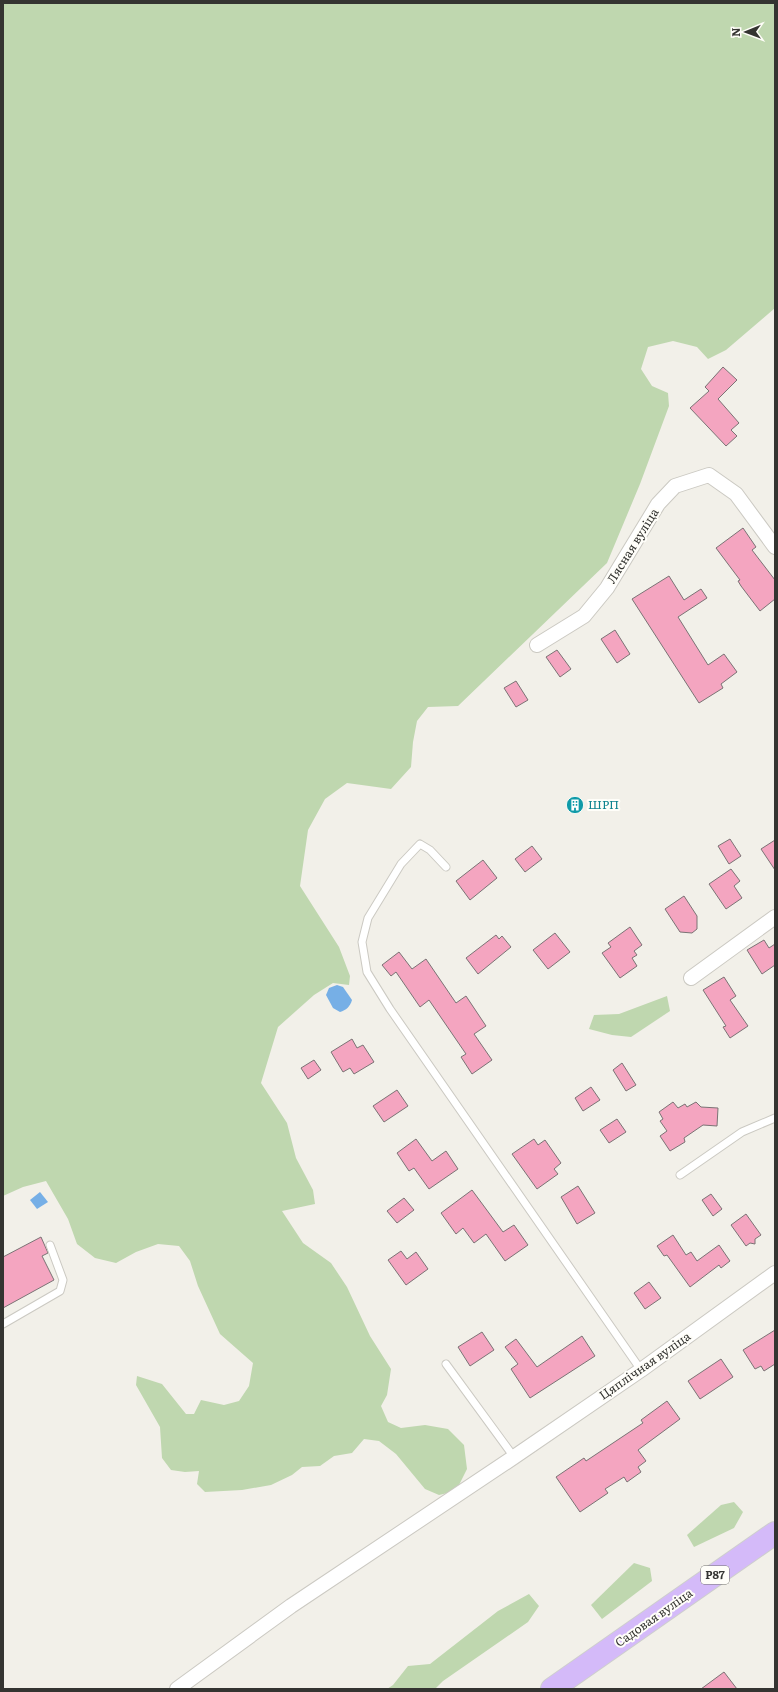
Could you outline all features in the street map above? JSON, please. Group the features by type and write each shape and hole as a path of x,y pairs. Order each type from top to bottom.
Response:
{"main road":[{"name":"Садовая вуліца","path":"552,1689 775,1533"}],"street":[{"name":"Лясная вуліца","path":"536,645 584,616 607,588 658,504 675,486 709,475 736,494 775,547"},
{"path":"691,978 775,917"},
{"name":"Цяплічная вуліца","path":"177,1689 290,1606 514,1457 641,1370 775,1273"}],"lane":[{"path":"446,867 430,850 420,844 401,864 368,918 362,942 367,972 390,1009 641,1370"},
{"path":"680,1175 742,1132 775,1118"},
{"path":"3,1324 60,1291 63,1280 50,1245"},
{"path":"446,1364 514,1457"}],"green space":[{"path":"3,3 775,3 775,308 726,350 708,359 697,347 673,341 648,347 641,369 652,386 668,393 669,406 640,484 607,563 458,706 428,707 417,721 413,742 411,767 391,789 347,783 325,799 308,830 300,886 339,947 350,976 349,985 333,983 314,995 278,1027 261,1083 287,1123 296,1158 313,1190 315,1204 282,1211 303,1243 331,1263 347,1287 370,1336 391,1369 387,1395 381,1406 388,1422 401,1428 425,1425 448,1429 464,1445 467,1469 456,1491 439,1495 425,1489 396,1454 379,1441 364,1439 352,1453 334,1456 320,1466 302,1467 292,1475 271,1485 242,1490 205,1492 197,1484 199,1471 185,1472 171,1470 162,1458 160,1427 136,1385 137,1376 162,1384 186,1414 194,1414 201,1400 224,1405 239,1401 249,1386 253,1363 220,1334 198,1286 190,1261 179,1246 158,1244 136,1252 116,1263 95,1258 77,1244 68,1219 46,1181 23,1187 3,1196"},
{"path":"667,996 670,1011 631,1037 612,1035 589,1029 594,1015 619,1014"},
{"path":"734,1502 743,1512 734,1528 694,1547 687,1535 721,1505"},
{"path":"634,1563 650,1568 652,1581 602,1619 591,1605"},
{"path":"529,1594 539,1606 528,1622 443,1681 435,1689 387,1689 393,1685 408,1666 430,1664 498,1611"}],"water":[{"path":"337,985 343,987 352,1000 348,1008 340,1012 333,1008 326,995 329,988"},
{"path":"40,1192 48,1202 37,1209 30,1200"}],"building":[{"path":"723,367 737,380 718,399 739,423 731,430 737,436 726,446 690,408 709,391 705,387"},
{"path":"743,528 756,547 752,550 775,580 775,599 760,611 741,586 738,581 740,580 716,548"},
{"path":"669,576 684,600 701,589 707,598 678,617 708,665 724,654 737,672 721,684 723,688 699,703 632,599"},
{"path":"615,630 630,654 617,663 601,639"},
{"path":"557,650 571,669 560,677 546,657"},
{"path":"516,681 528,700 516,707 504,688"},
{"path":"730,839 741,856 729,864 718,846"},
{"path":"775,840 775,870 761,849"},
{"path":"532,846 542,859 525,872 515,859"},
{"path":"483,860 497,878 470,900 456,881"},
{"path":"731,869 740,881 734,886 742,898 726,909 709,884"},
{"path":"684,896 697,916 697,929 692,933 680,932 665,909"},
{"path":"630,927 642,945 634,951 637,955 632,958 637,966 620,978 602,953 611,947 608,943"},
{"path":"555,933 570,952 548,969 533,950"},
{"path":"496,935 499,939 502,936 511,947 478,974 466,958"},
{"path":"764,940 769,948 775,944 775,965 762,974 747,950"},
{"path":"399,952 412,969 426,959 456,1003 466,996 486,1026 474,1034 492,1060 472,1074 461,1057 466,1054 429,1000 420,1007 396,972 391,976 382,965"},
{"path":"724,977 736,996 730,1000 748,1026 730,1038 723,1027 726,1026 703,990"},
{"path":"352,1039 357,1048 363,1045 374,1062 354,1074 350,1068 343,1072 331,1052"},
{"path":"314,1060 321,1070 308,1079 301,1068"},
{"path":"622,1063 636,1085 626,1091 613,1070"},
{"path":"591,1087 600,1100 583,1111 575,1098"},
{"path":"397,1090 408,1106 384,1122 373,1106"},
{"path":"673,1102 678,1108 685,1104 687,1107 696,1102 701,1107 718,1108 717,1126 703,1125 684,1138 685,1142 670,1151 660,1136 667,1131 660,1121 663,1119 659,1112"},
{"path":"617,1119 626,1132 609,1143 600,1130"},
{"path":"416,1139 432,1161 446,1151 458,1169 429,1189 414,1168 409,1171 397,1153"},
{"path":"534,1139 538,1145 545,1140 561,1163 554,1169 558,1174 537,1189 512,1154"},
{"path":"578,1186 595,1213 577,1224 561,1197"},
{"path":"472,1190 503,1232 514,1225 528,1245 505,1261 486,1234 474,1243 463,1228 456,1234 441,1213"},
{"path":"711,1194 722,1209 713,1216 702,1200"},
{"path":"404,1198 414,1210 397,1223 387,1211"},
{"path":"746,1214 761,1235 755,1239 755,1244 750,1243 746,1246 731,1225"},
{"path":"673,1235 686,1255 691,1252 697,1261 719,1245 730,1261 721,1268 719,1265 690,1287 667,1255 664,1256 657,1246"},
{"path":"41,1237 48,1253 42,1256 54,1280 3,1308 3,1257"},
{"path":"401,1251 407,1259 416,1252 428,1269 406,1285 388,1260"},
{"path":"649,1282 661,1298 645,1309 634,1293"},
{"path":"775,1330 775,1364 764,1371 761,1366 755,1369 743,1350"},
{"path":"482,1332 494,1350 470,1366 458,1347"},
{"path":"582,1336 595,1356 530,1398 511,1369 518,1364 505,1347 516,1339 537,1367"},
{"path":"721,1359 733,1377 700,1399 688,1381"},
{"path":"667,1401 680,1419 638,1450 646,1461 638,1467 641,1472 627,1482 624,1477 605,1489 608,1493 580,1512 556,1477 584,1458 586,1461 643,1423 641,1420"},
{"path":"724,1672 737,1689 701,1689"}],"place":[{"name":"ШРП","path":"575,805"}]}
